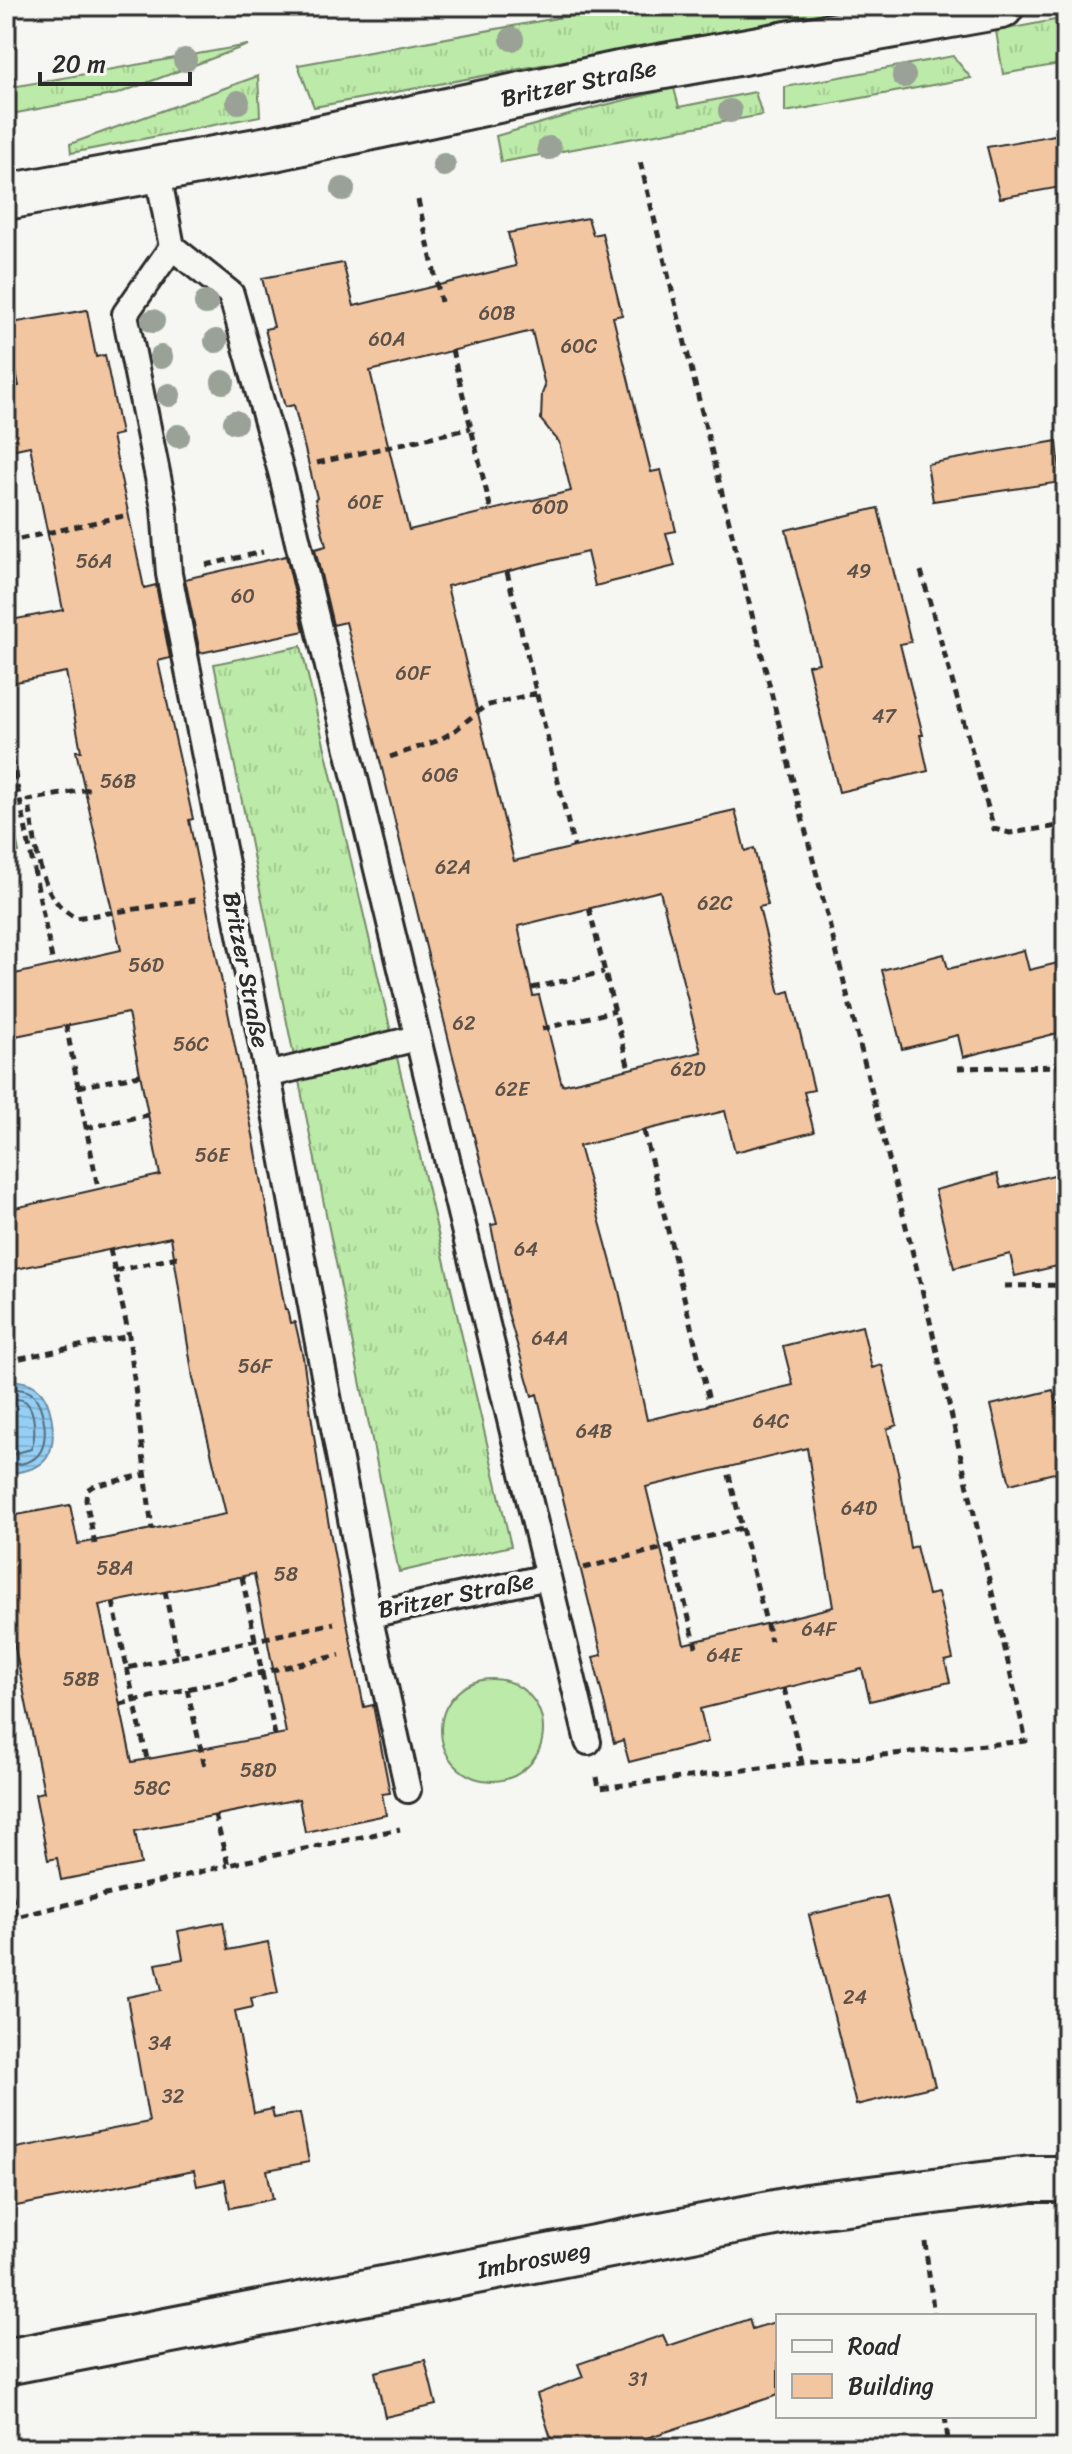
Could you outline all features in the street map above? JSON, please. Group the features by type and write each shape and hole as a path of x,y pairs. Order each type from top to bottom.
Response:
{"street":[{"name":"Britzer Straße","path":"6,197 274,148 619,74 1001,6"},
{"name":"Imbrosweg","path":"6,2362 806,2207 1031,2179 1066,2179"}],"lane":[{"path":"157,169 172,247"},
{"name":"Britzer Straße","path":"172,247 231,294 299,543 548,1577 369,1615 169,574 164,507 125,314 172,247"},
{"path":"267,1075 417,1038"},
{"path":"548,1577 588,1742"},
{"path":"369,1615 408,1790"}],"path":[{"path":"588,1742 599,1788 802,1763 1026,1741 929,1317 640,161"},
{"path":"418,200 441,302"},
{"path":"452,350 491,510"},
{"path":"281,472 471,428"},
{"path":"6,542 164,507"},
{"path":"169,574 299,543"},
{"path":"921,571 994,829 1010,833 1066,825"},
{"path":"507,572 574,847"},
{"path":"353,769 437,741 485,706 537,693"},
{"path":"6,731 53,964"},
{"path":"20,802 89,789"},
{"path":"28,800 43,878 61,911 76,918 168,906 231,892"},
{"path":"589,908 629,1069"},
{"path":"532,988 604,972"},
{"path":"542,1029 615,1011"},
{"path":"66,1025 98,1188"},
{"path":"958,1068 1066,1066"},
{"path":"78,1087 145,1074"},
{"path":"86,1128 153,1114"},
{"path":"644,1131 710,1405"},
{"path":"110,1249 129,1336 152,1530"},
{"path":"115,1271 182,1256"},
{"path":"1005,1286 1066,1285"},
{"path":"6,1361 129,1336"},
{"path":"727,1467 771,1641"},
{"path":"95,1544 87,1490 144,1475"},
{"path":"548,1577 742,1528"},
{"path":"671,1546 696,1647"},
{"path":"242,1577 276,1740"},
{"path":"165,1591 178,1657"},
{"path":"113,1602 147,1759"},
{"path":"127,1668 369,1615"},
{"path":"120,1704 376,1647"},
{"path":"784,1688 802,1763"},
{"path":"187,1689 205,1767"},
{"path":"6,1867 16,1917 228,1865 417,1825 408,1790"},
{"path":"215,1815 228,1865"},
{"path":"925,2241 934,2314"},
{"path":"945,2418 949,2448"}],"green space":[{"path":"623,6 861,6 314,107 298,65"},
{"path":"1066,18 1066,63 1003,74 996,31"},
{"path":"248,45 117,94 6,115 6,88"},
{"path":"953,56 971,78 785,112 785,87"},
{"path":"258,76 260,116 71,153 70,144"},
{"path":"674,88 679,107 755,92 762,115 501,162 496,136"},
{"path":"301,646 511,1546 399,1572 214,664"},
{"path":"6,789 19,852 6,855"},
{"path":"492,1679 512,1682 535,1701 540,1710 543,1730 540,1750 521,1773 512,1778 492,1781 472,1778 449,1759 444,1750 441,1730 444,1710 463,1687 472,1682"}],"water":[{"path":"6,1380 29,1384 41,1392 52,1417 53,1438 42,1463 6,1474"}],"building":[{"path":"1066,133 1066,186 1000,198 987,147"},
{"path":"588,218 593,235 602,233 622,315 613,317 651,472 661,470 676,531 666,533 675,566 595,586 587,552 447,586 514,861 735,810 745,851 754,848 768,905 759,907 780,994 790,991 814,1090 804,1092 814,1132 735,1152 725,1111 579,1146 619,1291 647,1420 793,1385 783,1346 862,1326 872,1368 882,1365 897,1425 887,1429 898,1472 910,1548 916,1546 928,1595 938,1593 953,1659 945,1661 950,1682 870,1701 862,1669 700,1709 708,1742 629,1762 623,1740 614,1743 593,1657 602,1655 537,1394 532,1396 508,1313 491,1225 497,1224 346,622 333,625 315,549 326,546 294,405 285,407 265,329 274,327 262,278 343,263 354,306 516,266 508,233","holes":["532,331 545,386 541,420 559,442 571,491 409,530 370,371","660,891 701,1052 562,1085 539,995 533,996 518,926","807,1448 833,1607 684,1644 646,1487"]},
{"path":"87,310 96,357 105,355 121,434 112,436 144,588 156,585 170,658 158,661 193,819 189,820 285,1309 290,1323 295,1322 303,1357 319,1471 345,1613 364,1707 373,1705 390,1793 382,1794 386,1815 305,1832 299,1799 135,1831 141,1864 61,1880 57,1858 48,1860 35,1794 44,1792 10,1623 6,1624 6,1517 70,1505 78,1544 226,1514 193,1378 171,1237 6,1271 6,1210 160,1175 128,1013 6,1038 6,976 121,950 76,751 81,751 66,672 6,684 6,621 63,610 30,446 6,451 6,388 19,386 6,324","holes":["254,1574 286,1733 132,1762 99,1605"]},
{"path":"1057,441 1061,482 933,501 927,464"},
{"path":"878,508 911,642 900,644 923,735 920,735 928,771 839,792 808,665 819,663 786,530"},
{"path":"286,556 304,631 200,653 185,579"},
{"path":"1024,950 1029,970 1066,961 1066,1031 963,1057 958,1035 902,1049 882,970 944,954 948,969"},
{"path":"1066,1172 1066,1264 1015,1276 1010,1254 954,1268 935,1190 997,1174 1001,1188"},
{"path":"1053,1390 1057,1404 1066,1402 1066,1470 1010,1484 991,1405"},
{"path":"887,1896 935,2086 856,2105 809,1915"},
{"path":"223,1922 228,1950 268,1942 278,1993 251,1998 253,2007 235,2011 254,2113 272,2109 274,2118 300,2113 309,2162 267,2170 273,2199 230,2208 225,2180 197,2186 194,2171 6,2208 6,2150 149,2122 127,1997 162,1990 156,1964 183,1959 178,1931"},
{"path":"749,2319 752,2329 776,2322 776,2396 644,2439 647,2448 554,2448 537,2394 583,2377 578,2364 663,2335 668,2346"},
{"path":"425,2360 436,2405 385,2417 375,2372"}]}
